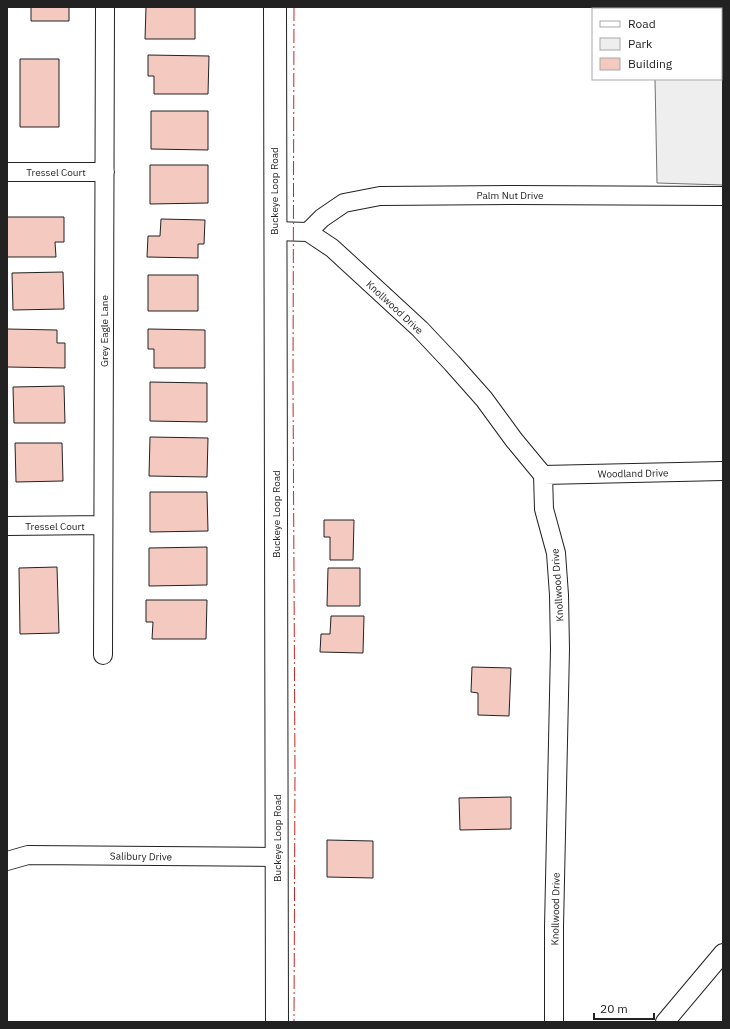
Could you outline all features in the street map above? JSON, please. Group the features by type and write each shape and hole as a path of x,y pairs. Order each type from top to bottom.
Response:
{"street":[{"name":"Grey Eagle Lane","path":"103,655 105,172 104,7"},
{"name":"Buckeye Loop Road","path":"275,7 274,230 277,1022"},
{"name":"Tressel Court","path":"7,172 105,172"},
{"name":"Palm Nut Drive","path":"308,232 322,218 344,203 380,196 530,194 723,196"},
{"path":"274,230 308,232"},
{"name":"Knollwood Drive","path":"308,232 332,248 420,329 484,399 514,440 543,475 544,509 556,553 560,649 554,927 554,1022"},
{"name":"Woodland Drive","path":"543,475 723,471"},
{"name":"Tressel Court","path":"7,526 103,525"},
{"name":"Salibury Drive","path":"7,861 28,855 277,857"},
{"path":"665,1022 723,953"}],"green space":[{"path":"723,7 723,185 657,183 655,80 722,80 722,8 655,8"}],"building":[{"path":"31,7 69,7 69,21 31,21"},
{"path":"146,7 195,7 195,39 145,39"},
{"path":"148,55 209,56 208,94 154,94 154,76 148,76"},
{"path":"20,59 59,59 59,127 20,127"},
{"path":"151,111 208,111 208,150 151,149"},
{"path":"150,165 208,165 208,203 150,204"},
{"path":"7,217 64,217 64,242 55,242 56,257 7,257"},
{"path":"161,219 205,220 204,244 198,244 198,258 147,257 148,236 160,236"},
{"path":"63,272 64,309 13,310 12,273"},
{"path":"148,275 198,275 198,311 148,311"},
{"path":"7,329 57,330 57,343 65,343 65,368 7,367"},
{"path":"148,329 205,330 205,368 154,368 154,349 148,349"},
{"path":"150,382 207,383 207,422 150,421"},
{"path":"64,386 65,423 14,423 13,387"},
{"path":"150,437 208,438 207,477 149,476"},
{"path":"15,443 62,443 63,481 16,482"},
{"path":"150,492 207,492 208,531 150,532"},
{"path":"324,520 354,520 353,560 330,560 330,537 324,537"},
{"path":"207,547 207,585 149,586 149,548"},
{"path":"57,567 59,633 20,634 19,568"},
{"path":"328,568 360,568 360,606 327,606"},
{"path":"146,600 207,600 206,639 152,639 153,622 146,622"},
{"path":"331,616 364,616 363,653 320,652 321,634 330,634"},
{"path":"472,667 511,668 509,716 478,715 478,693 471,692"},
{"path":"511,797 511,829 460,830 459,798"},
{"path":"327,840 373,841 373,878 327,877"}],"power":[{"path":"294,7 294,1022"}]}
